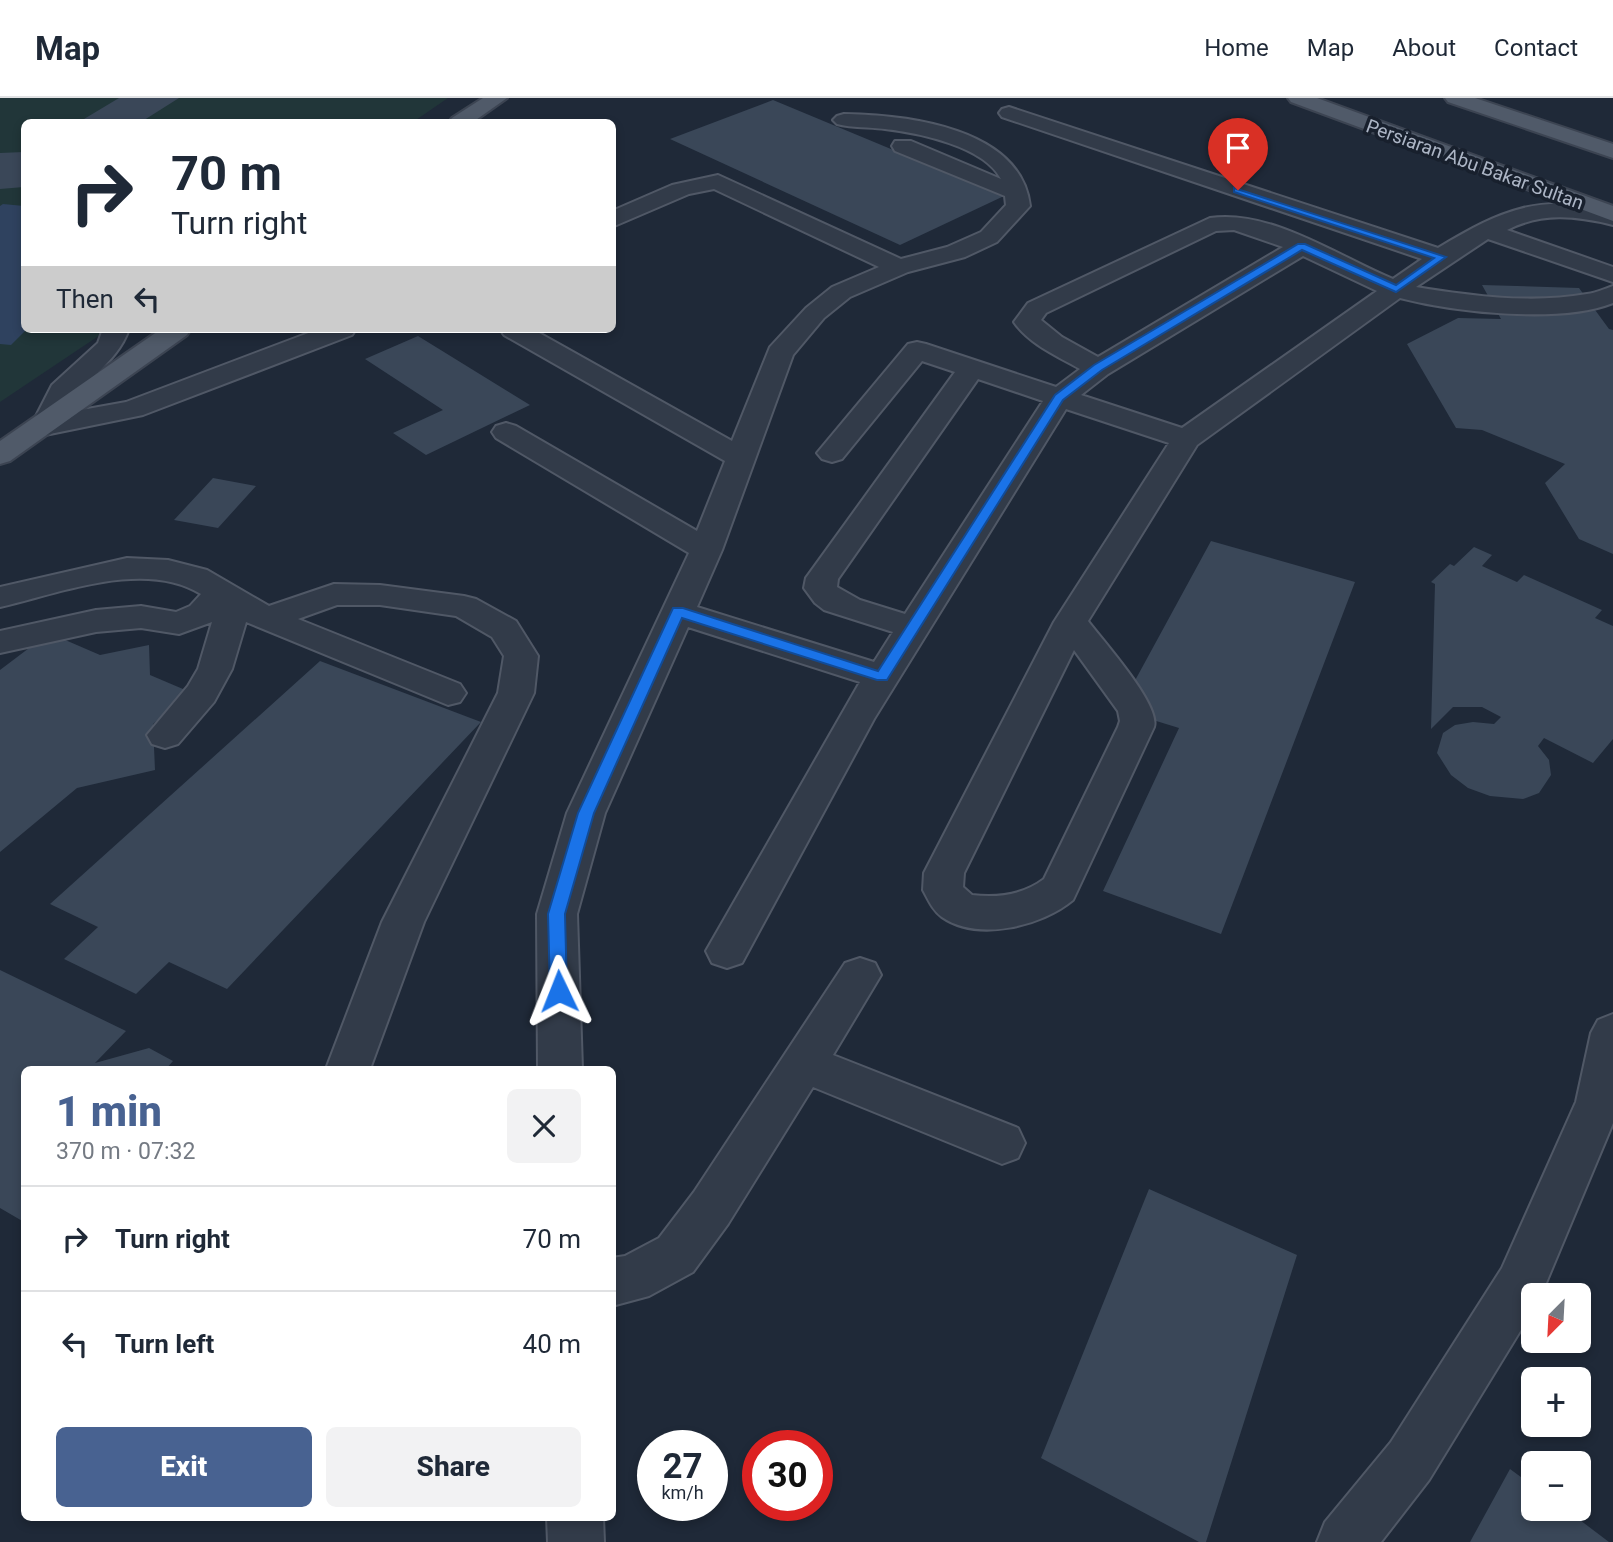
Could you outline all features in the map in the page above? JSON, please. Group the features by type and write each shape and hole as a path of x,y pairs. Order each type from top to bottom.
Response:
{"main road":[{"path":"464,119 497,98"},
{"name":"Persiaran Abu Bakar Sultan","path":"1298,98 1613,216"},
{"path":"1455,98 1613,151"},
{"path":"0,455 45,426 172,333"}],"street":[{"path":"1009,113 1441,257"},
{"path":"560,1066 556,914 586,813 706,550 780,353 815,313 841,292 899,267 956,252 989,237 1018,206 1017,192 1008,171 993,156 971,145 897,123 844,120 850,125 979,179 1017,192"},
{"path":"1490,170 1517,193 1522,204 1521,213"},
{"path":"616,218 709,181 718,182 899,267"},
{"path":"1071,622 1135,709 1138,721 1059,888 1050,898 1037,904 977,914 956,906 943,890 944,873 1071,622 1185,439 1441,257 1485,230 1521,213 1563,209 1613,216"},
{"path":"1098,368 1054,342 1027,322 1037,309 1210,225 1227,221 1249,225 1302,246 1396,289 1436,297 1531,305 1598,302 1613,294"},
{"path":"1485,230 1613,275"},
{"path":"727,951 857,716 1059,398 1098,368 1302,246"},
{"path":"45,426 62,391 110,346 115,333"},
{"path":"45,426 133,409 332,333"},
{"path":"520,333 740,458"},
{"path":"832,453 917,350 1185,439"},
{"path":"913,627 825,597 820,588 822,578 971,369"},
{"path":"506,432 706,550"},
{"path":"0,597 127,568 168,570 196,577 241,605 448,693"},
{"path":"0,642 96,621 141,617 179,623 202,614 241,605 334,594 380,595 464,607 504,629 521,656 516,693 403,922 349,1066"},
{"path":"165,735 202,693 215,669 241,605"},
{"path":"678,612 882,677"},
{"path":"616,1281 631,1279 676,1255 711,1208 860,975"},
{"path":"1345,1542 1410,1461 1520,1285 1599,1102 1613,1033"},
{"path":"802,1062 1002,1143"},
{"path":"575,1521 576,1542"}],"green space":[{"path":"0,98 448,98 417,119 21,119 21,333 103,333 0,402"}],"water":[{"path":"0,206 21,206 23,333 11,345 0,344"}],"building":[{"path":"119,98 179,98 146,119 84,119"},
{"path":"773,100 1004,196 900,245 670,139"},
{"path":"21,152 21,187 0,189 0,153"},
{"path":"1482,285 1579,288 1609,329 1613,330 1613,554 1579,539 1545,483 1565,464 1482,430 1456,428 1407,344 1458,318 1501,319"},
{"path":"418,336 530,405 426,455 393,433 443,410 365,359"},
{"path":"213,478 256,486 218,528 174,520"},
{"path":"1211,541 1355,582 1221,934 1103,891 1179,728 1153,720 1132,686"},
{"path":"1474,547 1492,555 1482,566 1517,582 1524,575 1602,610 1595,618 1613,626 1613,739 1593,763 1544,738 1538,746 1549,760 1551,775 1539,793 1523,799 1490,796 1468,788 1451,775 1437,753 1443,733 1455,725 1473,722 1494,724 1501,717 1482,707 1453,707 1431,729 1435,584 1431,582 1450,564 1454,566"},
{"path":"49,633 100,655 149,645 150,675 190,692 153,724 155,770 77,788 0,852 0,670"},
{"path":"320,661 481,722 227,989 169,962 136,994 64,959 98,927 50,904"},
{"path":"0,970 126,1031 95,1063 149,1048 173,1061 169,1066 21,1066 21,1220 0,1208"},
{"path":"1149,1189 1297,1255 1206,1542 1199,1542 1041,1458"},
{"path":"1510,1469 1521,1477 1521,1521 1581,1521 1609,1542 1470,1542"}],"route":[{"path":"559,991 556,914 586,813 678,612 882,677 1059,398 1098,368 1302,246 1396,289 1441,257 1238,190"}]}
